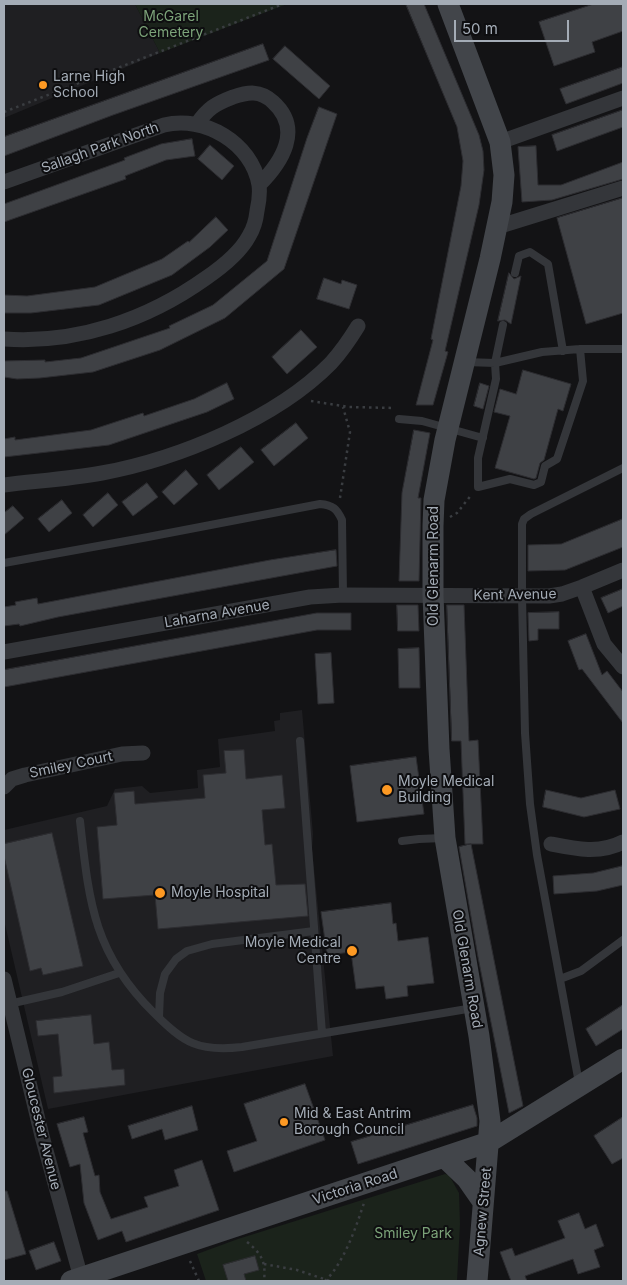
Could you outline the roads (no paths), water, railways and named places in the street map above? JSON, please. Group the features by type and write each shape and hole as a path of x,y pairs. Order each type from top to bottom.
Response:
{"street":[{"name":"Old Glenarm Road","path":"448,4 500,142 504,175 502,202 497,228 447,429 434,500 433,526 433,595 439,749 445,838 474,1008 490,1121 489,1142"},
{"path":"4,339 38,340 85,333 126,321 175,299 214,272 246,241 256,221 259,200 259,185 250,162 237,145 217,132 197,124 212,106 249,93 260,94 274,103 285,117 288,125 287,138 279,162 259,185"},
{"path":"500,142 623,98"},
{"name":"Sallagh Park North","path":"4,182 164,125 178,122 197,124"},
{"path":"497,228 623,188"},
{"path":"4,486 101,473 122,468 169,455 228,431 282,402 317,375 341,350 358,326"},
{"name":"Kent Avenue","path":"433,595 522,596 562,594 623,570"},
{"path":"582,587 602,639 620,660"},
{"name":"Laharna Avenue","path":"4,652 289,600 342,595 433,595"},
{"name":"Smiley Court","path":"4,787 12,779 25,774 122,754 143,753"},
{"path":"551,844 575,849 594,850 623,842"},
{"name":"Gloucester Avenue","path":"6,992 76,1280"},
{"name":"Victoria Road","path":"76,1280 489,1142 623,1059"},
{"name":"Agnew Street","path":"477,1281 482,1202 489,1142"},
{"path":"444,1157 467,1179 482,1202"}],"lane":[{"path":"515,273 519,256 530,252 548,264 562,351"},
{"path":"503,325 495,363 496,379 478,458 478,487 510,479 534,485 541,482 545,466 557,459 582,381 580,349"},
{"path":"464,362 495,363 542,352 580,349 623,349"},
{"path":"400,419 422,420 482,438"},
{"path":"580,1086 537,855 530,804 525,733 522,524 524,519 531,514 623,468"},
{"path":"4,562 320,504 330,504 337,510 342,520 342,595"},
{"path":"300,741 322,1033"},
{"path":"80,821 90,903 102,937 120,972 137,996 172,1031 186,1041 209,1048 225,1049 474,1008"},
{"path":"402,841 445,838"},
{"path":"159,1017 160,993 165,974 176,959 187,951 212,944 314,931"},
{"path":"560,979 581,972 623,940"},
{"path":"6,992 62,992 120,972"}],"place":[{"name":"Larne High School","path":"43,85"},
{"name":"Moyle Medical Building","path":"387,790"},
{"name":"Moyle Hospital","path":"160,893"},
{"name":"Moyle Medical Centre","path":"352,951"},
{"name":"Mid & East Antrim Borough Council","path":"284,1122"}],"park label":[{"name":"McGarel Cemetery","path":"171,25"},
{"name":"Smiley Park","path":"413,1234"}]}
